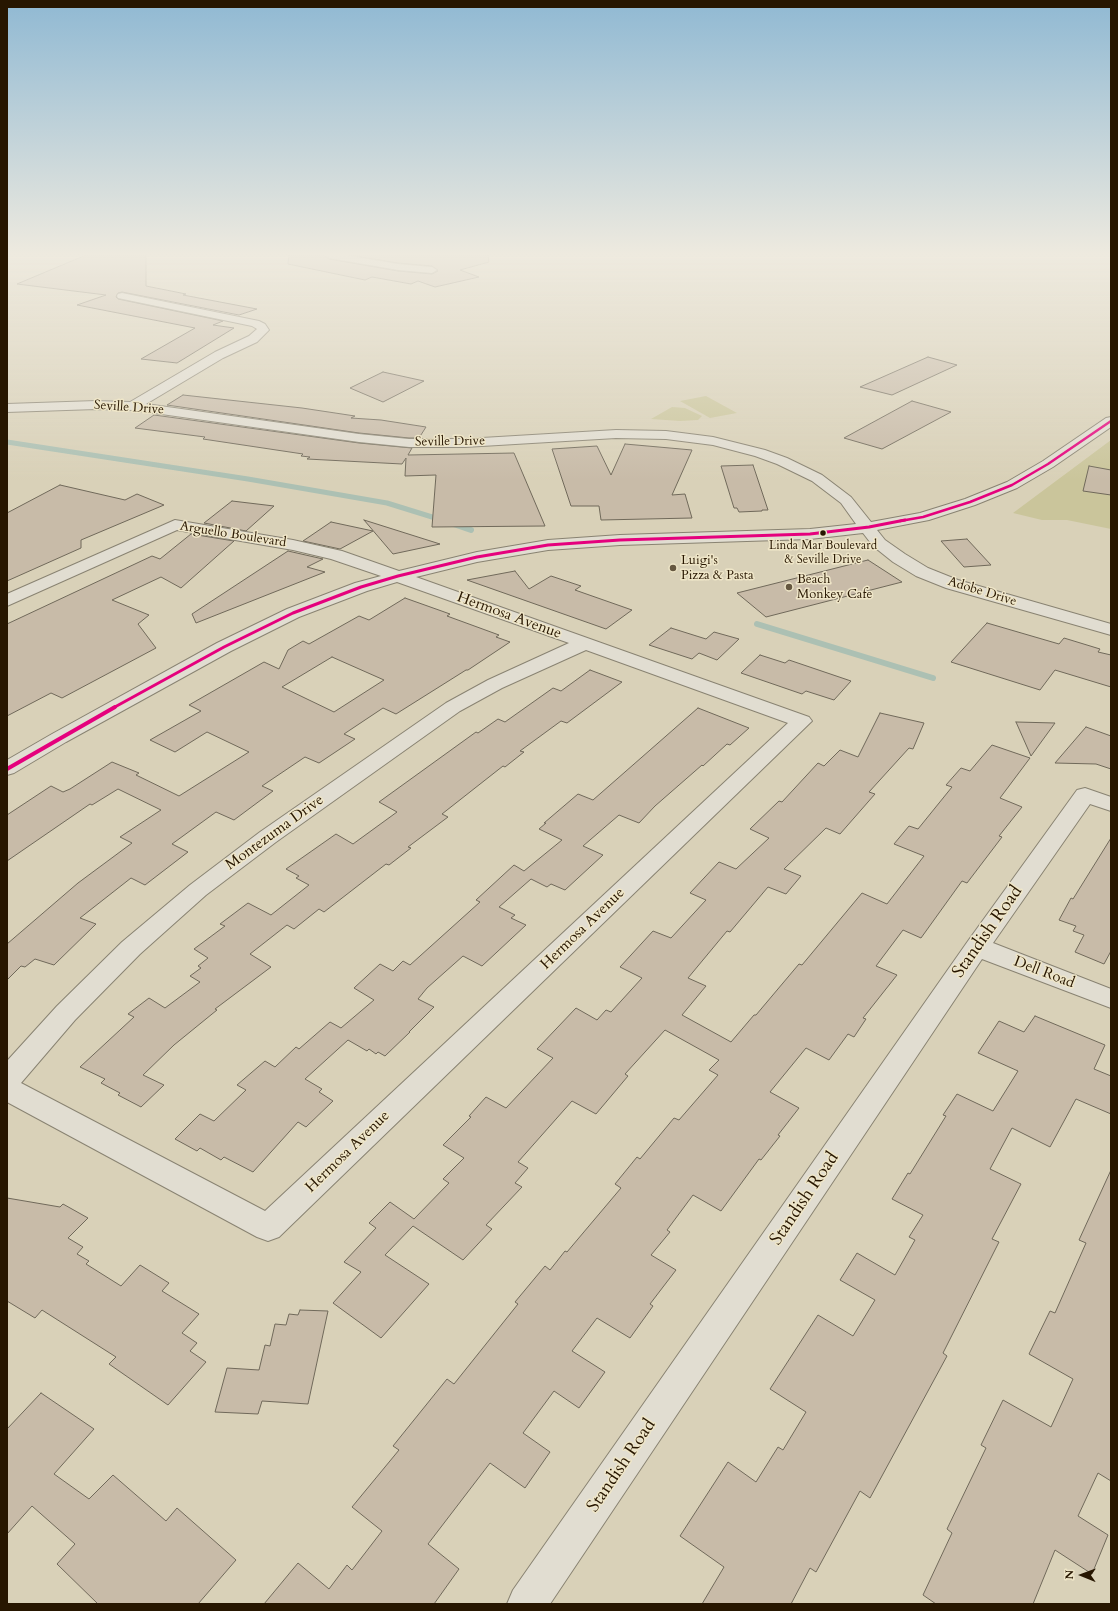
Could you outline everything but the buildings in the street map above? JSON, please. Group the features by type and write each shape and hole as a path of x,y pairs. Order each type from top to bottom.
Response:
{"street":[{"path":"133,406 219,354 253,339 263,330"},
{"name":"Seville Drive","path":"7,408 96,405 133,406 359,438 409,443 465,443 616,434 689,437 760,453 800,469 833,489 851,505 869,527"},
{"path":"7,769 59,738 261,629 327,600 398,576 477,557 548,546 620,540 810,534 869,527 923,517 992,494 1030,475 1111,421"},
{"name":"Arguello Boulevard","path":"7,601 175,525 315,550 398,576"},
{"name":"Adobe Drive","path":"869,527 879,543 899,558 922,572 952,584 1111,630"},
{"name":"Hermosa Avenue","path":"7,1089 268,1228 802,721 398,576"},
{"name":"Montezuma Drive","path":"7,1080 66,1013 131,948 198,890 262,842 453,707 495,684 585,643"},
{"name":"Standish Road","path":"527,1604 977,947 1098,800"},
{"name":"Dell Road","path":"977,947 1111,999"}],"shaded area":[{"path":"706,396 737,413 710,418 680,401"},
{"path":"672,407 685,408 702,416 698,420 680,421 651,419"},
{"path":"1111,440 1111,529 1067,520 1042,520 1013,513"}],"waterway":[{"path":"7,442 248,479 387,503 444,521"},
{"path":"444,521 471,530"},
{"path":"757,624 933,678"}],"transit line":[{"path":"7,769 59,738 224,647 293,613 361,587 398,576 477,557 548,545 620,540 810,534 869,527 923,517 970,502 1012,485 1048,464 1111,421"}],"place":[{"name":"Linda Mar Boulevard & Seville Drive","path":"823,533"},
{"name":"Luigi's Pizza & Pasta","path":"673,568"},
{"name":"Beach Monkey Cafe","path":"789,587"}]}
